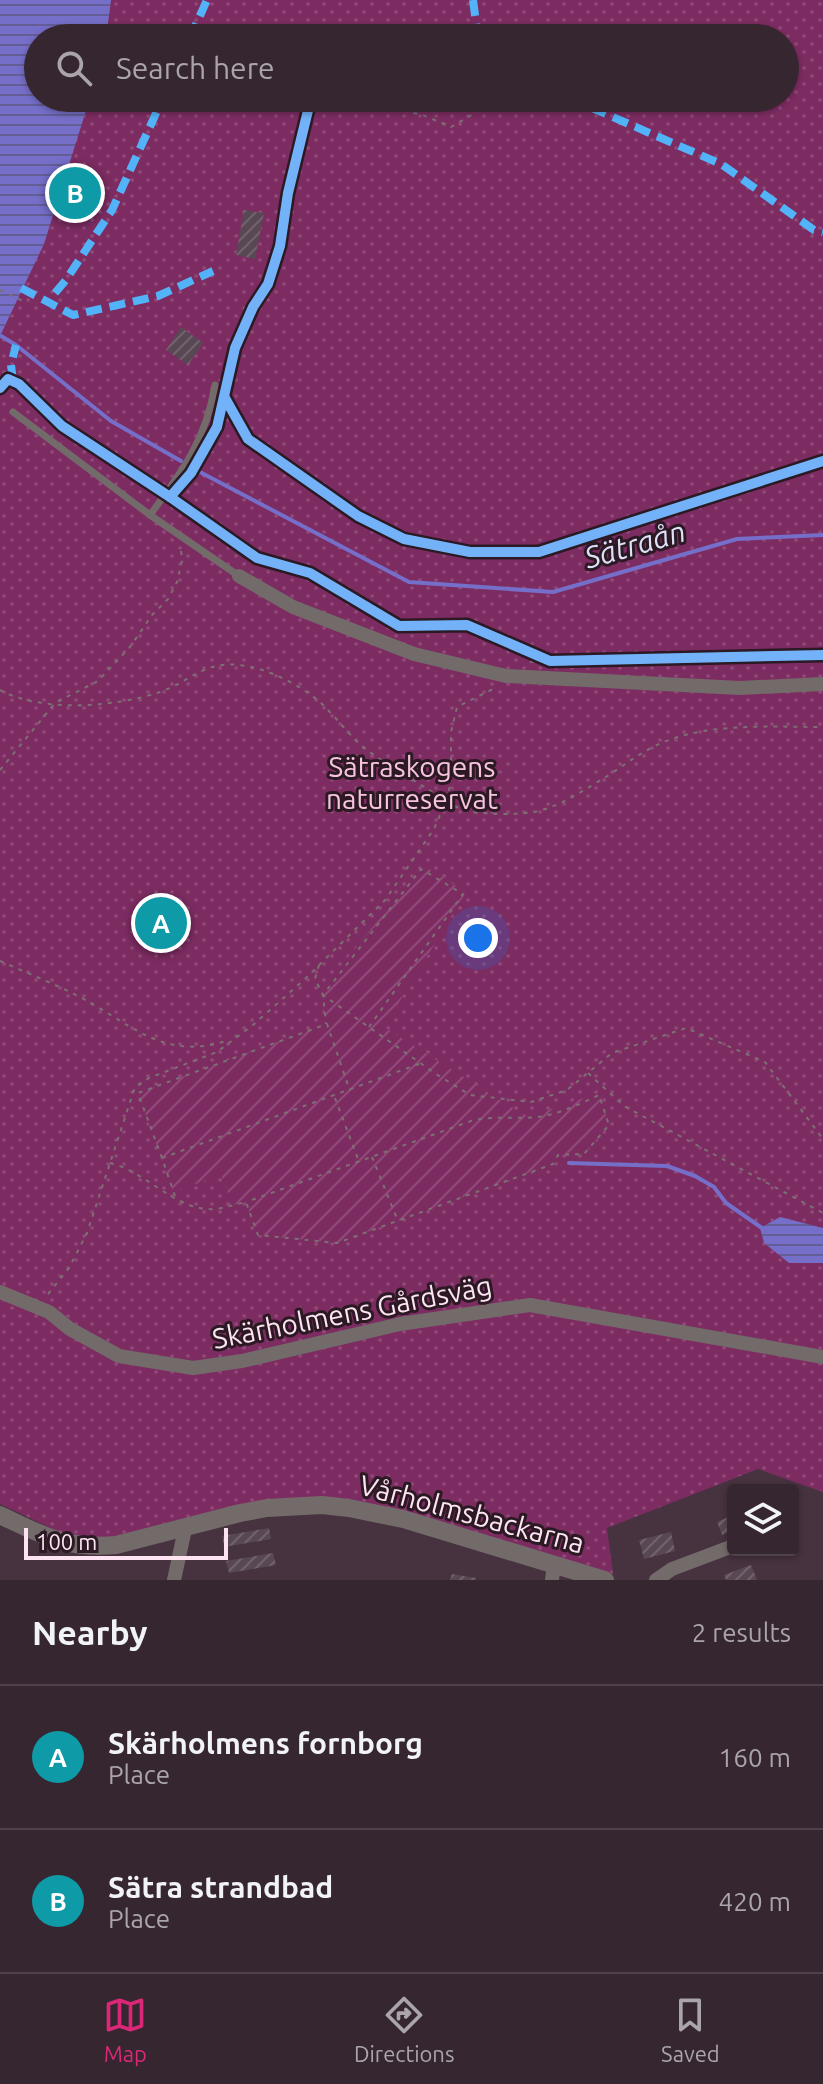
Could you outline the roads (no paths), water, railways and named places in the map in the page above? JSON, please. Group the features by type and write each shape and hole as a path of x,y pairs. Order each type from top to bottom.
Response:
{"street":[{"path":"239,576 293,607 414,654 506,676 740,688 823,684"},
{"name":"Skärholmens Gårdsväg","path":"0,1292 36,1306 119,1356 193,1368 242,1361 400,1324 530,1305 823,1357"},
{"name":"Vårholmsbackarna","path":"0,1515 67,1545 91,1547 116,1545 267,1508 336,1506 403,1519 553,1572 605,1580"},
{"path":"174,1580 185,1529"},
{"path":"656,1580 672,1569 727,1548"}],"lane":[{"path":"150,515 195,449 208,421 215,385"},
{"path":"13,412 150,515 239,576"}],"waterway":[{"name":"Sätraån","path":"1,336 111,421 181,461"},
{"name":"Sätraån","path":"198,471 409,582 553,592 737,539 823,535"},
{"path":"569,1163 667,1166 714,1187 726,1203 762,1228"}],"place":[{"name":"Sätra strandbad","path":"75,193"},
{"name":"Skärholmens fornborg","path":"161,923"}],"park label":[{"name":"Sätraskogens naturreservat","path":"412,783"}]}
